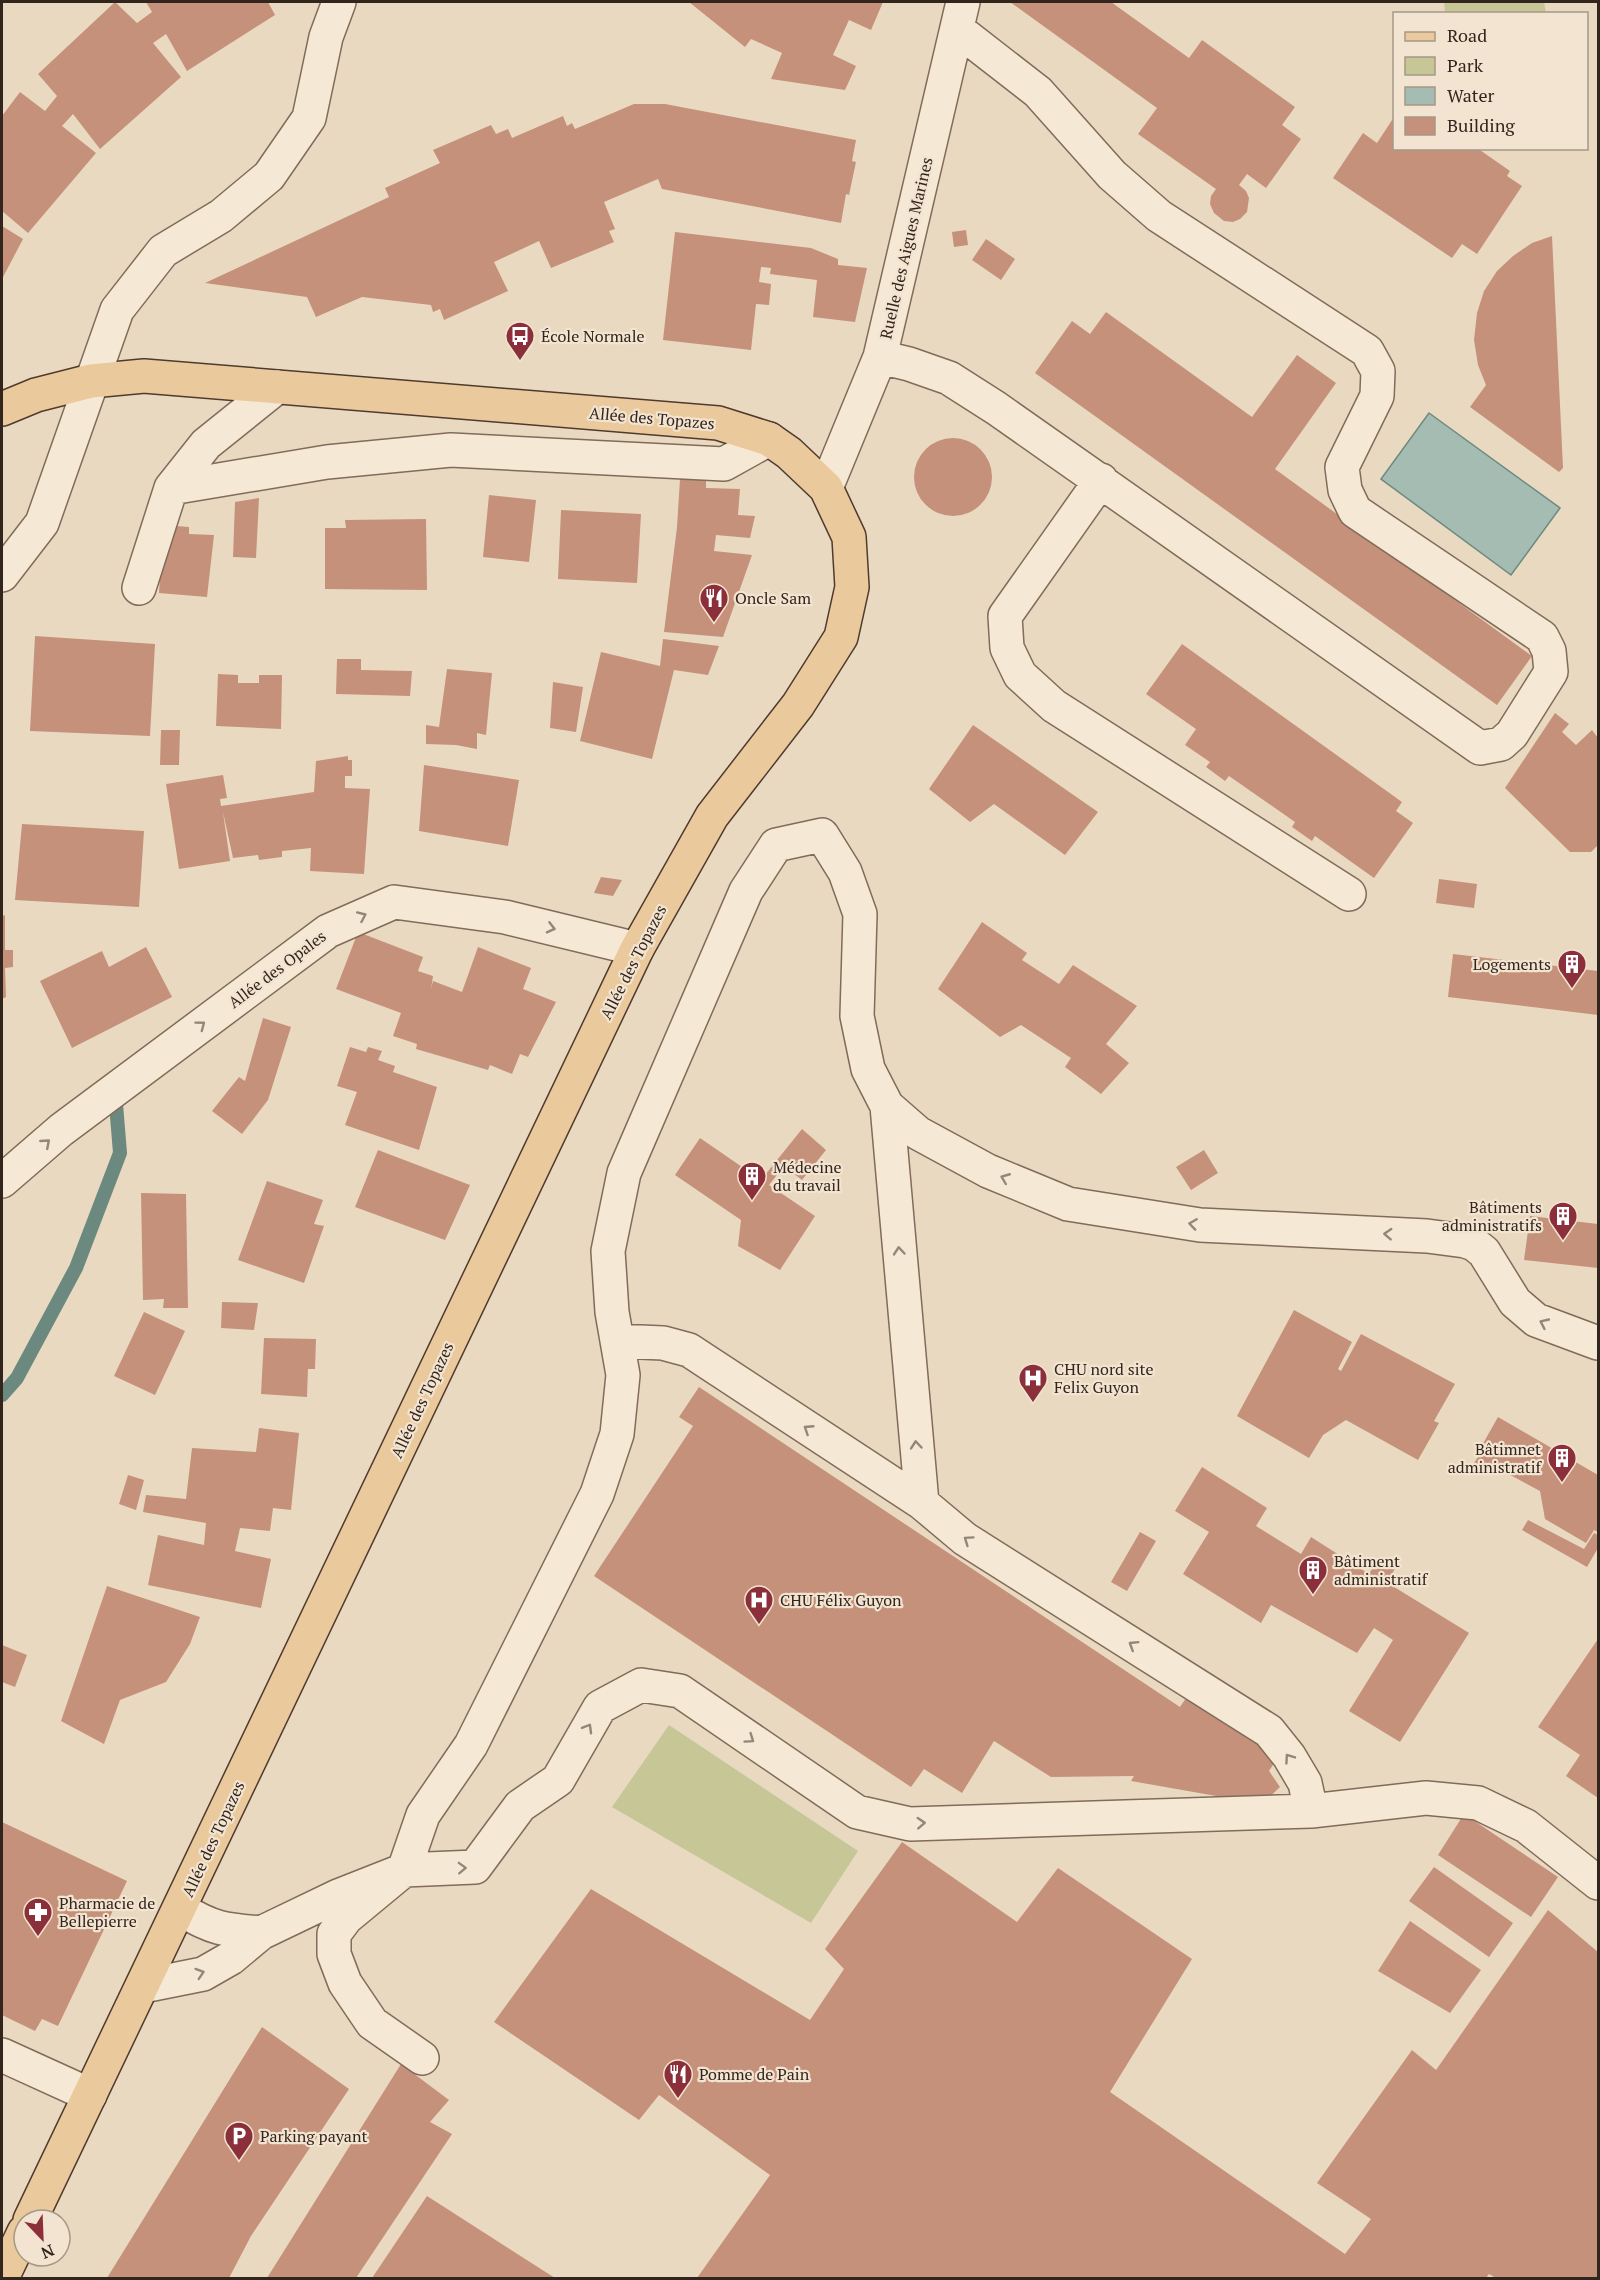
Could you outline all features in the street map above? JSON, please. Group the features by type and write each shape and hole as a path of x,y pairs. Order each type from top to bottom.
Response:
{"main road":[{"name":"Allée des Topazes","path":"2,409 36,395 91,381 144,376 718,423 769,439 789,453 826,488 849,537 852,587 841,637 798,705 712,816 637,949 36,2208"},
{"path":"2,2278 12,2257"}],"street":[{"path":"2,575 42,523 117,310 163,251 222,216 269,176 309,118 326,37 339,2"},
{"path":"880,357 949,378 1101,480 1480,748 1501,744 1512,734 1551,672 1549,651 1542,637 1355,511 1345,490 1342,467 1377,396 1378,370 1367,351 1159,216 1112,175 1038,93 960,15"},
{"name":"Ruelle des Aigues Marines","path":"826,488 880,357 960,15"},
{"path":"139,588 171,488 206,444 277,387"},
{"path":"171,488 327,462 451,450 724,464 769,439"},
{"path":"1101,480 1005,616 1006,648 1020,675 1054,706 1349,894"},
{"path":"422,2058 372,2023 345,1983 334,1954 334,1934 346,1918 404,1870 423,1815 471,1745 597,1494 617,1434 623,1375 612,1312 608,1251 624,1173 746,891 776,845 822,835 845,872 860,914 857,1016 868,1069 887,1106 918,1133 988,1171 1068,1204 1200,1225 1427,1236 1465,1241 1484,1252 1515,1302 1536,1320 1599,1343"},
{"name":"Allée des Opales","path":"2,1181 61,1130 328,931 394,902 505,917 637,949"},
{"path":"887,1106 922,1503"},
{"path":"617,1341 663,1343 689,1350 922,1503 965,1539 1269,1731 1289,1756 1305,1783 1311,1811"},
{"path":"143,1986 203,1974 231,1958 261,1933 338,1896 404,1870 475,1867 520,1806 558,1780 600,1707 641,1685 680,1691 857,1812 910,1824 1311,1811 1426,1798 1478,1803 1526,1827 1599,1883"},
{"path":"180,1908 202,1923 224,1930 261,1933"},
{"path":"2,2055 90,2095"}],"green space":[{"path":"1444,2 1544,2 1546,12 1445,12"},
{"path":"669,1725 858,1851 811,1923 612,1807"}],"water":[{"path":"1429,413 1560,508 1511,575 1381,479"}],"building":[{"path":"115,2 137,23 152,12 146,2 268,2 275,15 187,71 166,34 153,43 181,77 100,149 73,114 62,126 96,153 28,233 2,211 2,116 20,92 45,111 57,96 38,74"},
{"path":"689,2 883,2 871,30 849,20 833,55 856,66 845,90 771,79 782,53 751,39 745,47"},
{"path":"1010,2 1111,2 1189,58 1202,40 1295,107 1282,125 1301,139 1266,188 1247,174 1239,185 1246,191 1249,198 1247,212 1233,222 1224,221 1214,213 1210,204 1211,196 1216,189 1138,134 1157,108"},
{"path":"634,104 665,104 856,140 852,161 856,162 849,195 846,194 841,223 662,189 658,179 604,202 615,229 609,231 614,242 551,268 539,241 494,262 508,291 444,320 440,309 433,312 431,305 362,297 316,317 307,297 205,283 389,197 385,188 440,163 433,150 491,125 496,134 508,129 512,138 563,116 567,126 572,123 575,129"},
{"path":"1393,119 1393,150 1480,150 1510,171 1507,176 1522,186 1477,254 1462,244 1452,258 1333,178 1363,133 1377,143"},
{"path":"2,226 23,239 2,279"},
{"path":"966,230 968,245 954,247 952,232"},
{"path":"675,232 811,248 838,259 838,265 867,268 855,322 813,317 817,280 770,274 771,268 761,267 759,282 771,284 769,305 756,304 751,350 663,340"},
{"path":"1552,236 1563,468 1559,472 1470,407 1486,385 1478,365 1474,340 1477,313 1484,291 1497,271 1513,256 1532,243"},
{"path":"986,239 1015,259 1001,280 972,260"},
{"path":"1106,312 1252,417 1297,355 1336,383 1275,469 1532,656 1497,705 1035,373 1072,321 1090,334"},
{"path":"953,438 968,441 985,455 992,477 989,492 975,509 953,516 938,513 921,499 914,477 917,462 931,445"},
{"path":"680,479 706,480 706,488 740,489 738,515 755,516 750,538 716,535 714,551 752,555 723,637 664,632 677,527"},
{"path":"489,495 536,500 529,562 483,557"},
{"path":"259,498 256,558 233,557 235,502"},
{"path":"561,510 641,514 637,583 558,579"},
{"path":"426,519 427,590 325,589 325,528 346,528 345,520"},
{"path":"163,525 189,527 189,534 214,535 207,597 159,593"},
{"path":"35,636 155,644 150,736 30,731"},
{"path":"663,639 719,646 708,675 674,670 652,759 580,741 601,652 660,666"},
{"path":"1182,644 1402,802 1396,811 1413,823 1374,878 1315,836 1312,841 1292,827 1295,822 1229,776 1225,781 1206,767 1210,762 1185,745 1196,729 1146,694"},
{"path":"337,659 361,659 361,670 412,671 410,696 336,694"},
{"path":"447,669 492,673 486,735 477,733 477,749 456,745 426,744 426,725 439,727"},
{"path":"218,674 238,675 238,683 259,683 259,675 282,675 281,729 216,726"},
{"path":"553,682 583,687 576,732 550,728"},
{"path":"1555,713 1569,724 1562,732 1576,745 1592,730 1598,738 1598,845 1591,852 1570,852 1505,788"},
{"path":"973,725 1098,812 1065,855 994,804 970,822 929,789"},
{"path":"161,730 180,730 179,765 160,765"},
{"path":"348,756 348,760 352,760 352,776 345,776 345,788 370,789 364,874 310,871 311,848 282,851 282,857 259,860 258,855 233,858 223,812 230,861 179,869 166,784 223,775 227,798 220,799 221,806 314,792 316,761"},
{"path":"424,765 519,780 508,846 419,831"},
{"path":"22,824 144,831 139,907 15,900"},
{"path":"601,877 622,880 613,896 594,893"},
{"path":"1439,879 1477,884 1474,908 1436,903"},
{"path":"5,915 5,950 13,950 13,967 5,968 6,997 2,999 2,916"},
{"path":"982,922 1027,953 1022,960 1059,984 1073,965 1137,1006 1106,1044 1129,1063 1101,1094 1065,1067 1071,1058 1021,1025 1000,1037 938,989"},
{"path":"358,932 423,957 418,971 433,976 431,989 433,981 462,992 478,947 531,968 523,989 556,1002 528,1057 520,1054 512,1074 490,1065 488,1070 416,1049 417,1044 393,1036 401,1013 336,989"},
{"path":"146,947 172,997 72,1048 40,981 102,951 109,967"},
{"path":"1453,954 1598,971 1598,1015 1448,997"},
{"path":"263,1018 291,1027 268,1100 242,1134 212,1111 239,1077 245,1081"},
{"path":"350,1047 366,1052 368,1047 382,1051 378,1060 395,1066 393,1072 437,1087 419,1150 345,1125 357,1092 337,1086"},
{"name":"Médecine du travail","path":"802,1129 826,1150 802,1180 784,1166 769,1185 815,1216 780,1270 738,1246 741,1220 675,1175 700,1138 761,1180"},
{"path":"378,1150 470,1185 445,1240 355,1207"},
{"path":"1204,1150 1218,1173 1191,1190 1176,1167"},
{"path":"267,1181 323,1200 314,1224 324,1226 304,1283 238,1260"},
{"path":"141,1193 186,1194 188,1308 163,1308 164,1299 143,1300"},
{"name":"Bâtiments administratifs","path":"1530,1216 1598,1224 1598,1268 1524,1260"},
{"path":"222,1302 258,1303 254,1330 221,1328"},
{"path":"1294,1310 1352,1342 1338,1369 1341,1371 1361,1334 1455,1384 1434,1421 1439,1423 1418,1460 1346,1420 1323,1435 1309,1458 1237,1416"},
{"path":"144,1312 185,1331 155,1395 114,1376"},
{"path":"264,1338 316,1339 315,1369 308,1369 307,1397 261,1394"},
{"path":"699,1387 1180,1707 1188,1695 1283,1749 1269,1771 1280,1787 1262,1804 1131,1781 1134,1776 1051,1777 994,1741 962,1793 924,1769 911,1787 594,1576 693,1426 679,1417"},
{"name":"Bâtimnet administratif","path":"1498,1417 1598,1475 1598,1532 1594,1530 1586,1543 1545,1519 1540,1491 1488,1463 1483,1472 1472,1466"},
{"path":"259,1428 299,1433 291,1510 273,1508 270,1531 240,1528 235,1551 271,1559 261,1608 148,1585 158,1535 204,1545 206,1523 143,1512 146,1495 186,1499 192,1448 256,1452"},
{"name":"Bâtiment administratif","path":"1202,1467 1267,1508 1256,1526 1301,1554 1311,1537 1369,1574 1379,1557 1396,1567 1386,1584 1469,1633 1400,1742 1349,1711 1393,1640 1374,1628 1357,1653 1271,1605 1261,1623 1183,1574 1209,1532 1175,1511"},
{"path":"128,1475 144,1480 136,1510 119,1504"},
{"path":"1528,1520 1584,1549 1594,1533 1598,1535 1598,1548 1587,1567 1522,1530"},
{"path":"1140,1532 1156,1541 1127,1591 1111,1582"},
{"path":"107,1586 200,1617 190,1644 166,1682 120,1700 104,1744 61,1721"},
{"path":"1598,1639 1598,1798 1566,1776 1580,1755 1538,1727"},
{"path":"2,1645 27,1655 15,1687 2,1682"},
{"path":"1464,1814 1558,1877 1531,1917 1438,1855"},
{"path":"2,1822 127,1881 58,2026 42,2019 35,2031 2,2015"},
{"path":"902,1842 1017,1922 1058,1868 1192,1959 1110,2092 1345,2254 1371,2219 1317,2183 1412,2050 1436,2070 1548,1910 1598,1952 1598,2278 1496,2278 1489,2274 1486,2278 697,2278 770,2175 659,2095 639,2120 494,2022 591,1889 810,2020 844,1969 825,1949"},
{"path":"1434,1867 1513,1923 1489,1957 1409,1901"},
{"path":"1410,1921 1481,1970 1450,2013 1378,1971"},
{"name":"Parking payant","path":"262,2027 349,2089 251,2236 229,2278 107,2278"},
{"path":"401,2064 449,2100 430,2122 452,2134 356,2278 267,2278"},
{"path":"427,2196 555,2278 372,2278"}],"waterway":[{"path":"2,1395 17,1378 76,1268 120,1153 115,1092"}],"place":[{"name":"École Normale","path":"520,362"},
{"name":"Oncle Sam","path":"714,624"},
{"name":"Logements","path":"1572,990"},
{"name":"Médecine du travail","path":"752,1202"},
{"name":"Bâtiments administratifs","path":"1563,1242"},
{"name":"CHU nord site Felix Guyon","path":"1033,1404"},
{"name":"Bâtimnet administratif","path":"1562,1484"},
{"name":"Bâtiment administratif","path":"1313,1596"},
{"name":"CHU Félix Guyon","path":"759,1626"},
{"name":"Pharmacie de Bellepierre","path":"38,1938"},
{"name":"Pomme de Pain","path":"678,2100"},
{"name":"Parking payant","path":"239,2162"}]}
